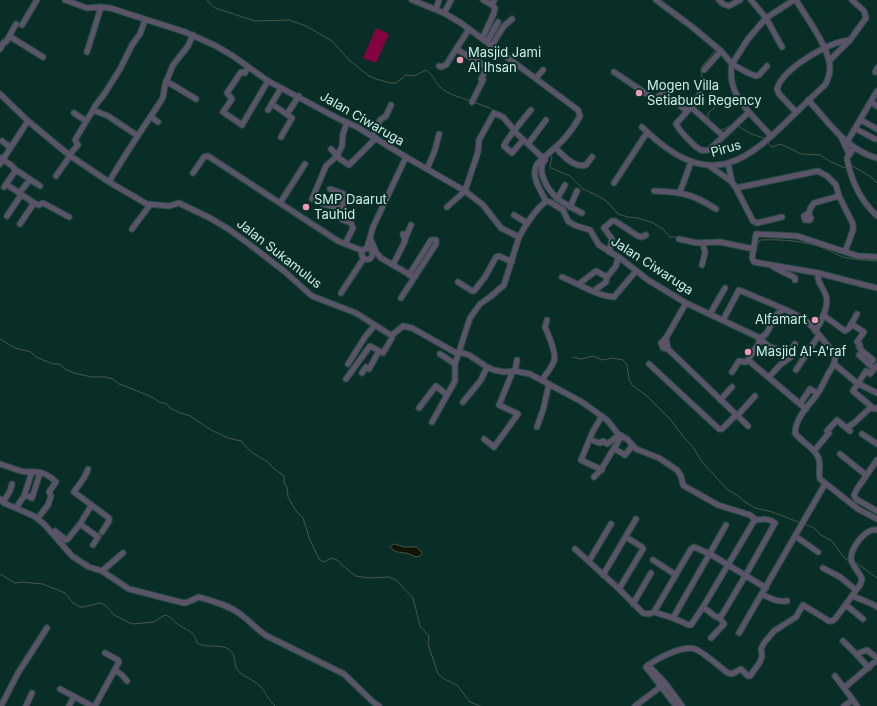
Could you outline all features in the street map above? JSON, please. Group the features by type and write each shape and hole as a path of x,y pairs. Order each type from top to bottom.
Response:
{"street":[{"path":"22,25 37,0"},
{"name":"Jalan Ciwaruga","path":"65,0 87,8 110,8 193,35 214,45 268,81 347,122 465,190 483,205 501,228 519,237"},
{"path":"412,0 444,13 469,29 576,108 580,116 574,127 556,148 537,164 534,172 537,183 546,201 539,207 519,237 504,285 490,298 480,304 470,318 455,364 455,381 432,422"},
{"path":"436,9 439,0"},
{"path":"444,13 451,0"},
{"path":"483,0 493,3 495,8 484,40"},
{"path":"656,0 721,51 732,64 756,76 759,75 767,66"},
{"path":"719,0 726,6 732,5 740,0"},
{"path":"751,0 766,18 782,47"},
{"path":"771,136 749,112 732,87 730,75 732,64 751,35 766,18 795,0 825,48 830,61 850,40 866,16 864,11 852,0"},
{"path":"87,52 101,7"},
{"path":"492,45 504,26 512,19"},
{"path":"56,176 78,145 75,140 120,68 132,44 140,34 144,20"},
{"path":"484,40 498,22"},
{"path":"0,49 2,43 6,42 16,24"},
{"path":"439,66 446,65 469,29"},
{"path":"109,182 124,156 163,97 166,81 173,65 188,46 193,35"},
{"path":"9,36 43,57"},
{"path":"796,112 779,94 777,89 782,79 795,66 825,48 850,40"},
{"path":"456,49 488,67 483,74 482,80 472,102"},
{"path":"704,70 721,51"},
{"name":"Pirus","path":"642,127 665,148 691,162 711,167 728,163 751,153 825,85 830,68 830,61"},
{"path":"248,67 245,73 241,72 227,93 232,99 223,112 231,118 242,125 268,81"},
{"path":"536,78 543,70"},
{"path":"614,72 654,99 657,99 662,94 665,94 689,109 722,136"},
{"path":"166,81 196,99"},
{"path":"268,110 281,88"},
{"path":"847,142 877,91"},
{"name":"Jalan Sukamulus","path":"0,94 28,121 70,156 135,198 150,205 169,206 179,204 210,218 249,244 284,271 312,296 356,313 374,326 392,335"},
{"path":"700,94 676,124 676,126 699,149 707,150 749,112"},
{"path":"287,114 299,96"},
{"path":"808,100 854,148 877,158"},
{"path":"871,102 877,106"},
{"path":"272,104 292,118 281,136"},
{"path":"331,149 343,162 350,165 374,137 380,120 386,116 390,105"},
{"path":"93,110 100,112 138,136"},
{"path":"523,140 512,153 504,147 505,142 531,110"},
{"path":"74,113 86,121"},
{"path":"448,208 465,190 478,152 478,141 494,113 503,117 523,140 545,157"},
{"path":"151,117 158,122"},
{"path":"528,144 546,120"},
{"path":"861,120 877,129"},
{"path":"28,121 1,160 40,186"},
{"path":"312,199 326,166 337,156 342,146 343,134 347,122"},
{"path":"856,129 875,139"},
{"path":"614,183 648,133"},
{"path":"427,169 435,150 439,134"},
{"path":"841,136 848,156 849,168 855,185 865,203 877,216"},
{"path":"2,141 10,147"},
{"path":"556,148 574,164 579,166 586,165 592,157"},
{"path":"848,156 854,148"},
{"path":"193,173 204,157 208,156 345,244 365,250 371,250 372,254 369,259 364,258"},
{"path":"341,293 364,258 362,256 371,240 376,221 406,157"},
{"path":"545,157 541,166 542,174 547,187 558,199 582,213"},
{"path":"680,192 691,162"},
{"path":"728,163 732,182"},
{"path":"280,203 305,164"},
{"path":"711,167 732,182 753,221 757,223 782,217"},
{"path":"16,170 5,186 34,203 39,205 43,203 69,217"},
{"path":"736,188 818,171 831,180 836,186 839,196 854,226 845,252"},
{"path":"6,216 30,180"},
{"path":"558,199 564,185"},
{"path":"330,189 344,194 341,219 351,223 353,228 345,244"},
{"path":"570,207 577,191"},
{"path":"654,191 680,192 702,200 716,209"},
{"path":"809,214 812,205 816,202 839,196"},
{"name":"Jalan Ciwaruga","path":"546,201 563,210 568,221 574,225 590,230 599,245 608,252 618,257 636,271 686,303 759,338 768,346 789,353"},
{"path":"20,224 34,203"},
{"path":"323,204 343,209"},
{"path":"132,229 150,205"},
{"path":"514,215 527,223"},
{"path":"608,252 612,239 604,228 612,221 638,236 642,237 646,235"},
{"path":"393,265 404,236 411,225"},
{"path":"877,257 858,256 797,236 756,234 752,260 754,262 818,273 877,288"},
{"path":"679,239 703,243 720,242 754,249"},
{"path":"371,240 379,256 412,276"},
{"path":"401,298 412,276 431,240 437,242 412,276"},
{"path":"702,265 705,253 703,243"},
{"path":"458,282 474,291 485,277 496,257 498,256 512,262"},
{"path":"595,290 606,282 607,277 616,266 618,257"},
{"path":"771,265 777,270 795,278 795,280"},
{"path":"580,283 596,271 607,277"},
{"path":"562,277 578,283 593,292 614,297 636,271"},
{"path":"796,370 817,333 823,315 826,297 818,283 818,273"},
{"path":"710,314 725,288"},
{"path":"723,320 739,290 784,309 806,321 835,354 834,364 818,394 806,409 796,426 795,433 814,451 819,459 818,476 820,479 858,509 877,519"},
{"path":"686,303 666,338 668,349 748,426"},
{"path":"732,372 739,361 745,362 748,360 759,343 759,338 766,334 777,314 784,309"},
{"path":"823,315 845,331 857,314"},
{"path":"542,380 555,358 551,340 545,327 547,320"},
{"path":"851,324 864,332 857,342 860,345 859,347 861,350 872,360 869,364"},
{"path":"348,364 365,337 374,326"},
{"path":"346,379 369,346 383,353 392,338 392,335 401,327 407,326 458,353 469,355 487,367 501,372 526,372 582,402 610,423 620,435 627,439 632,446 659,458 677,470 681,476 683,485 718,505 750,515 756,520"},
{"path":"769,377 780,365 791,357 789,353 795,344"},
{"path":"362,373 366,367 369,369 379,351"},
{"path":"440,354 455,364"},
{"path":"859,355 876,368 870,374 866,371 853,391 875,408"},
{"path":"484,439 494,448 518,414 499,405 514,371 517,360"},
{"path":"748,360 806,409"},
{"path":"649,364 719,429 722,429 755,396"},
{"path":"834,364 859,383 877,393"},
{"path":"464,402 480,380 487,367"},
{"path":"537,427 543,410 549,384"},
{"path":"419,408 436,386 447,395"},
{"path":"720,400 732,387"},
{"path":"800,404 810,389 818,394"},
{"path":"814,451 829,433 827,431 837,420 848,429 866,411 870,408 875,408"},
{"path":"602,416 593,431 581,460 602,470"},
{"path":"862,434 877,444"},
{"path":"594,441 603,441 607,444 620,435"},
{"path":"594,477 602,470 617,445 620,435"},
{"path":"614,448 624,455 632,446"},
{"path":"840,454 866,475"},
{"path":"877,460 854,495 856,499 877,510"},
{"path":"0,464 22,472 35,471 53,479 56,482 49,492 51,496 48,505 38,518"},
{"path":"88,469 85,478 74,492 110,519 102,532"},
{"path":"16,508 25,495 32,472"},
{"path":"25,495 32,498 40,473"},
{"path":"12,484 10,491 1,500 38,518 72,556 89,567 102,571 129,589 184,603 199,597 227,607 241,615 259,631 344,674 379,706"},
{"path":"739,632 766,588 825,484"},
{"path":"44,524 52,528 66,540 80,524 91,506"},
{"path":"604,575 636,519"},
{"path":"654,612 690,625 703,607 754,521 766,519 775,523 746,576 722,615 719,617"},
{"path":"80,524 98,538 93,545"},
{"path":"588,561 612,524"},
{"path":"673,618 726,525"},
{"path":"682,706 647,666 658,658 676,651 693,649 700,651 728,673 732,674 741,669 749,676 760,662 762,647 764,644 774,632 796,617 802,605 829,621 835,619 853,596 862,579 851,559 855,548 865,533 873,529 877,530"},
{"path":"795,536 818,552"},
{"path":"619,589 643,549 626,537"},
{"path":"575,549 619,589 633,604 647,615 654,612 691,549 694,547 710,554 766,588"},
{"path":"102,571 123,554"},
{"path":"654,560 676,574"},
{"path":"823,568 840,577 856,590"},
{"path":"633,604 651,573"},
{"path":"762,594 771,600 779,602 787,601"},
{"path":"853,596 877,607"},
{"path":"846,605 863,619"},
{"path":"703,607 716,617 719,617 724,624 711,638"},
{"path":"1,706 18,673 47,628"},
{"path":"843,641 869,668"},
{"path":"844,688 869,668 877,659 867,650 856,654"},
{"path":"60,689 94,706 119,661 105,653"},
{"path":"114,670 122,675 127,681"},
{"path":"835,676 857,706"},
{"path":"635,706 664,685"},
{"path":"664,685 676,706"},
{"path":"26,706 32,693"},
{"path":"69,706 74,697"},
{"path":"844,706 853,700"}],"shaded area":[{"path":"376,28 389,34 376,63 363,58"},
{"path":"395,544 404,547 417,547 422,553 420,556 416,557 395,551 390,547"}],"waterway":[{"path":"207,0 215,8 255,21 289,20 306,26 332,41 349,60 369,76 376,79 396,83 406,75 414,76 426,70 443,90 470,101"},
{"path":"708,119 708,113 714,108 716,102 702,76 701,71 703,65 716,49"},
{"path":"473,102 494,111"},
{"path":"717,128 720,130 733,124"},
{"path":"738,126 751,134 765,139"},
{"path":"767,142 772,147 781,144 801,154 820,155 831,162 845,168 846,167"},
{"path":"551,155 551,168 570,176 583,189 605,200 618,214 653,223 663,229 670,237 678,237"},
{"path":"851,165 871,177 877,183"},
{"path":"756,247 760,240 794,241 818,246 843,257 877,261"},
{"path":"0,339 15,348 31,352 36,357 53,364 59,364 65,369 74,373 92,377 105,377 113,379 119,384 152,397 159,402 167,404 170,408 190,416 211,430 228,438 241,441 251,452 268,462 273,468 284,476 284,483 287,487 288,497 296,511 303,518 310,540 319,559 323,562 332,558 337,560 356,576 369,578 389,577 396,580 413,598 420,626 429,636 428,644 438,674 444,679 457,685 470,702 480,706"},
{"path":"573,357 581,359 593,356 602,360 613,358 623,360 627,365 629,379 632,385 647,396 670,419 693,447 702,462 728,490 755,508 772,512 801,523"},
{"path":"804,524 814,528 821,535 832,541 845,559 850,561"},
{"path":"855,562 877,578"},
{"path":"0,574 15,583 22,582 43,584 65,593 73,603 80,607 100,603 105,605 114,615 132,624 154,622 165,615 192,633 197,643 205,646 222,647 230,650 234,655 237,670 260,686 275,706"}],"place":[{"name":"Masjid Jami Al Ihsan","path":"460,60"},
{"name":"Mogen Villa Setiabudi Regency","path":"639,93"},
{"name":"SMP Daarut Tauhid","path":"306,207"},
{"name":"Alfamart","path":"815,320"},
{"name":"Masjid Al-A'raf","path":"748,352"}]}
